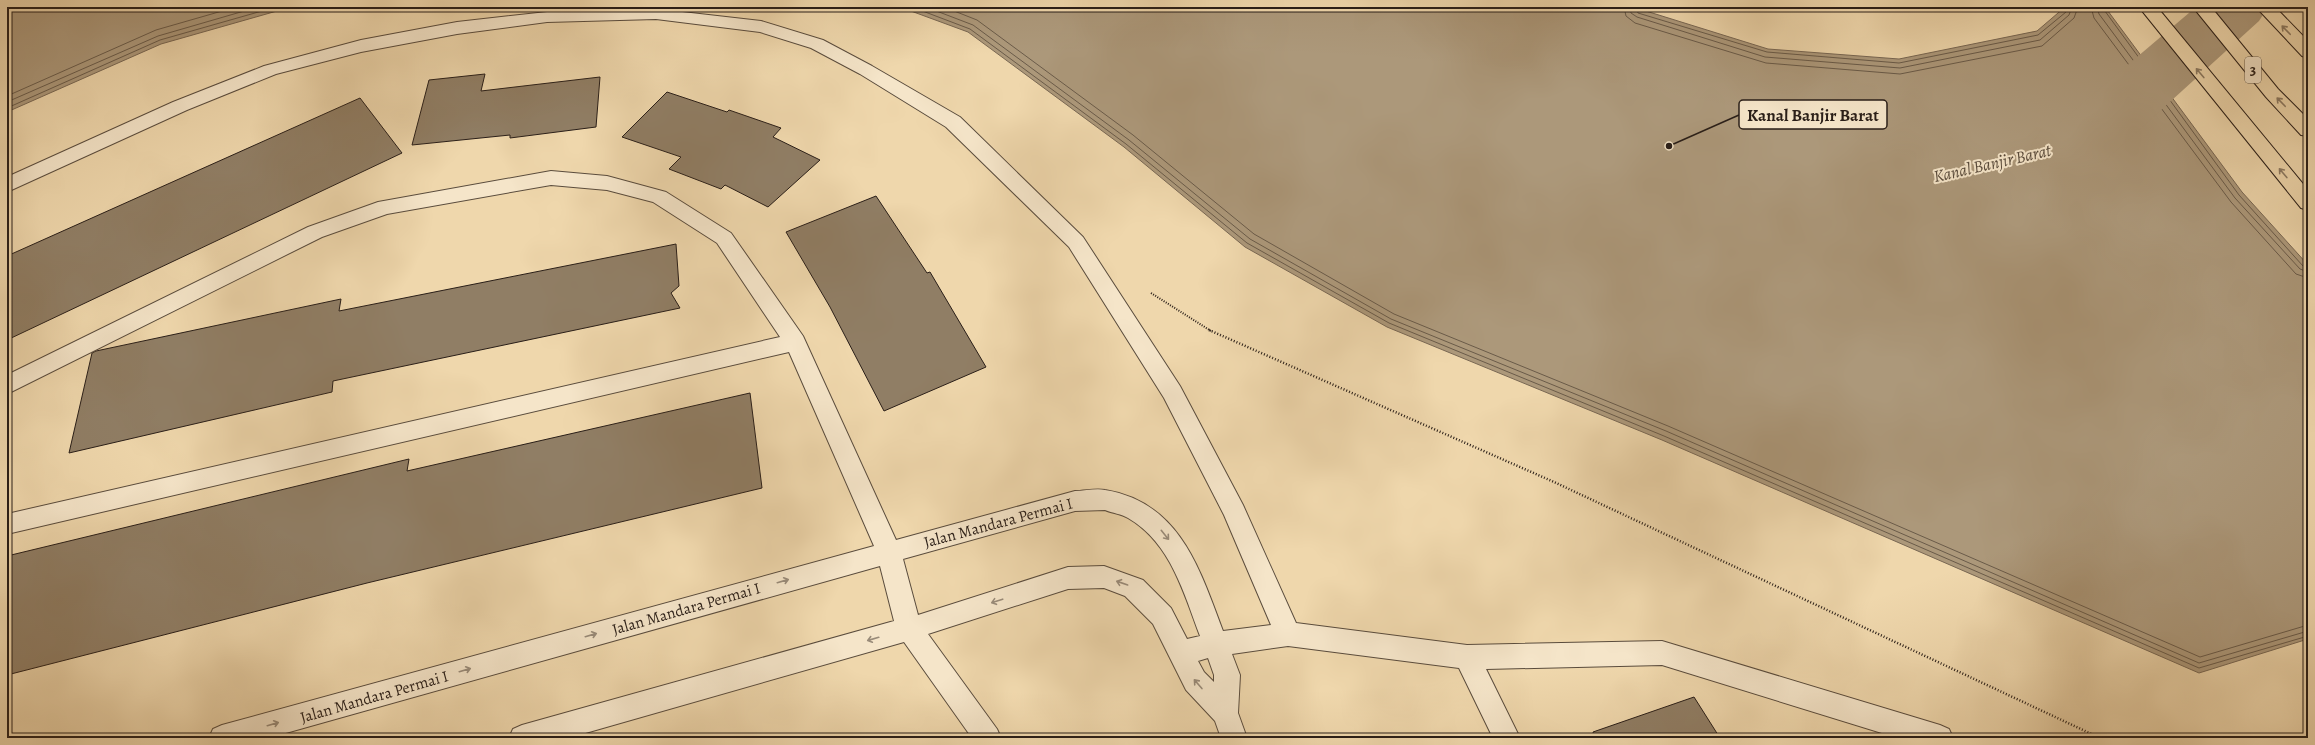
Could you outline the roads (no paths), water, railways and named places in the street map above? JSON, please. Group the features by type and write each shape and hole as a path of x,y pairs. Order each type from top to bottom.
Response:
{"highway":[{"path":"2148,7 2166,32 2308,203"},
{"name":"3","path":"2202,7 2272,93 2308,130"},
{"path":"2264,7 2308,52"}],"street":[{"path":"7,185 180,106 270,70 361,46 457,28 547,17 656,14 761,27 817,44 866,70 953,122 1076,242 1172,392 1235,512 1288,634"},
{"path":"7,385 315,232 385,207 551,178 607,183 659,197 724,238 795,342 889,552 909,629 988,738"},
{"path":"7,524 795,342"},
{"name":"Jalan Mandara Permai I","path":"222,738 1074,501 1105,500 1136,510 1161,531 1178,552 1194,586 1227,675 1225,713"},
{"path":"522,738 909,629 1068,578 1104,577 1134,588 1162,616 1182,653 1194,681 1225,713 1234,738"},
{"path":"1182,653 1216,644 1288,634 1467,657 1662,653 1940,738"},
{"path":"1467,657 1506,738"}],"water":[{"path":"7,7 291,7 161,44 7,112"},
{"path":"900,7 1633,7 1768,49 1899,59 2037,31 2065,7 2105,7 2242,192 2308,265 2308,639 2199,673 1662,440 1387,327 1245,247 1124,147 968,32"}],"waterway":[{"name":"Kanal Banjir Barat","path":"2067,146 2081,143 2236,7"}],"place":[{"name":"Kanal Banjir Barat","path":"1669,146"}]}
